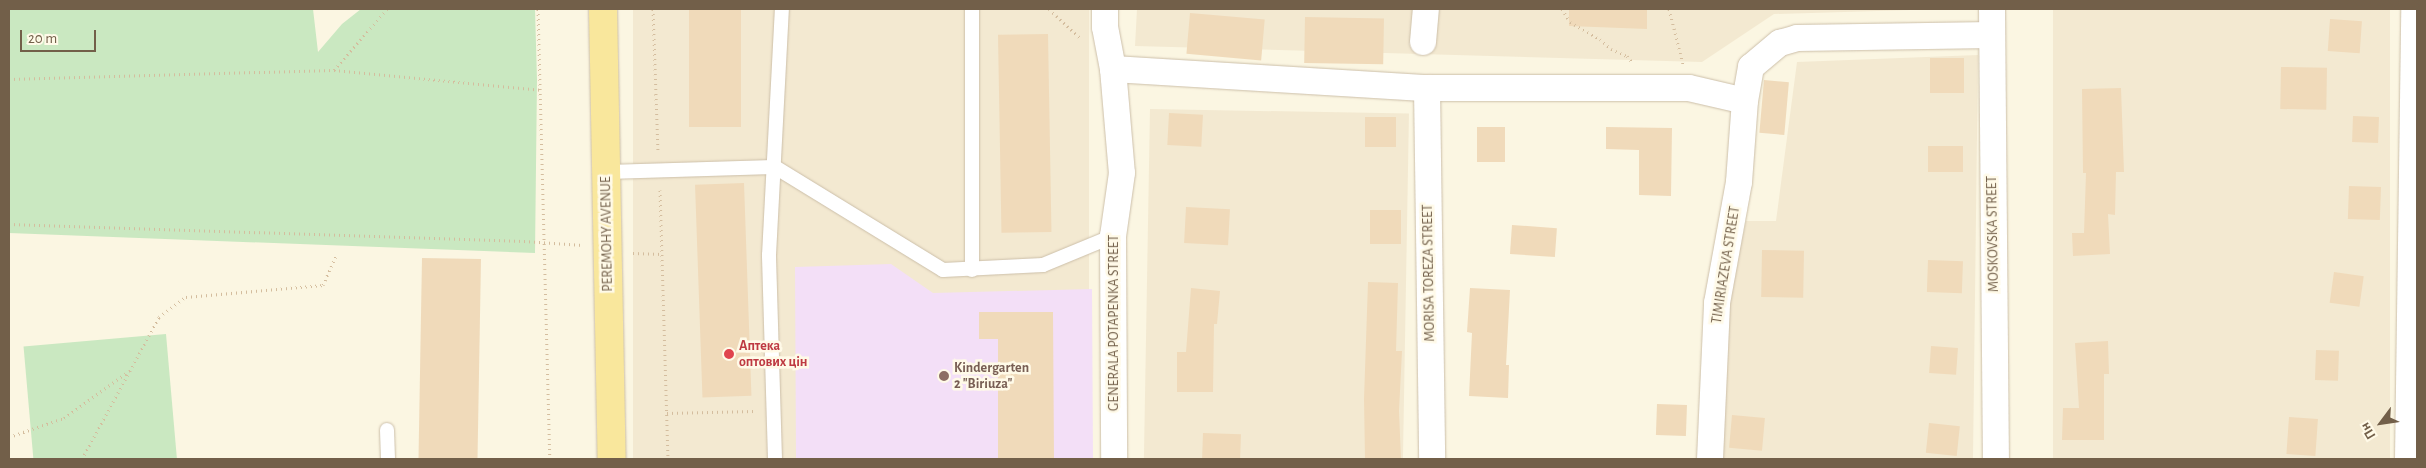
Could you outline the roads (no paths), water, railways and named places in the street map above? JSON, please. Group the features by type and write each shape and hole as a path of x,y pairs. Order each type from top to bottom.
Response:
{"main road":[{"name":"PEREMOHY AVENUE","path":"603,9 612,459"}],"street":[{"name":"GENERALA POTAPENKA STREET","path":"1105,9 1105,27 1113,69 1122,173 1113,236 1114,459"},
{"path":"1423,42 1426,9"},
{"name":"MOSKOVSKA STREET","path":"1992,9 1996,459"},
{"path":"2408,459 2414,9"},
{"name":"TIMIRIAZEVA STREET","path":"1710,459 1717,303 1739,182 1745,101 1751,67 1780,43 1797,38 1992,35"},
{"path":"1113,69 1426,88 1689,88 1745,101"},
{"name":"MORISA TOREZA STREET","path":"1426,88 1432,459"}],"lane":[{"path":"775,459 769,255 782,9"},
{"path":"972,9 972,270"},
{"path":"606,172 775,167 943,270 1042,265 1113,236"},
{"path":"387,430 388,459"}],"place":[{"name":"Аптека оптових цін","path":"729,354"},
{"name":"Kindergarten 2 \"Biriuza\"","path":"944,376"}]}
